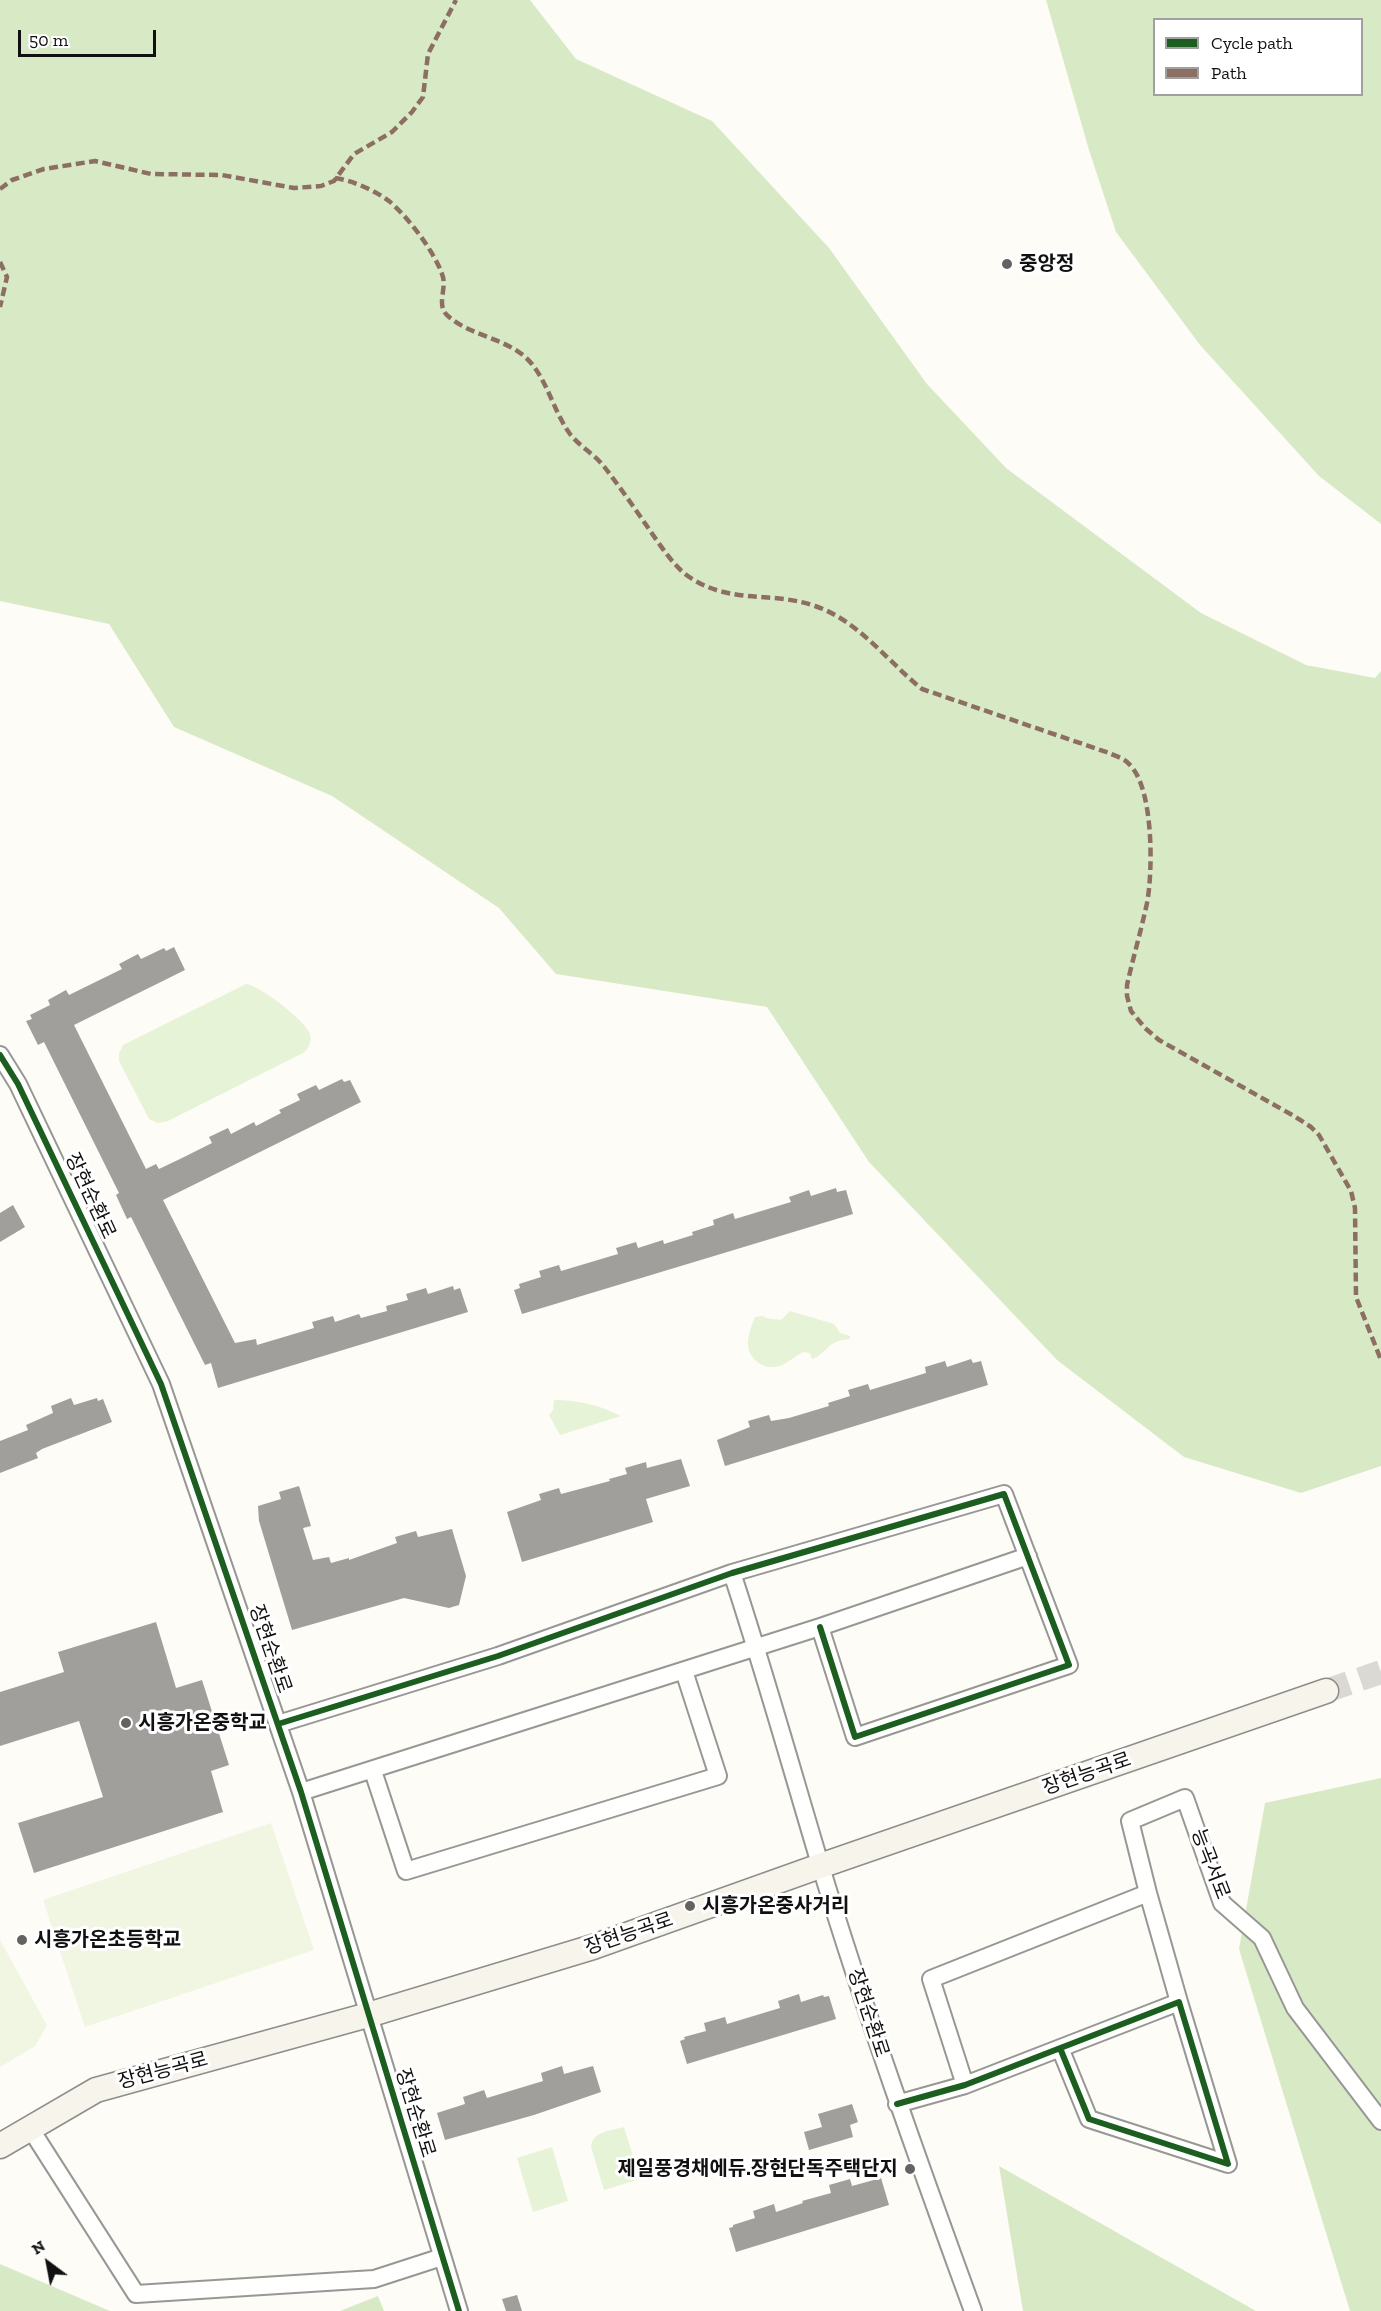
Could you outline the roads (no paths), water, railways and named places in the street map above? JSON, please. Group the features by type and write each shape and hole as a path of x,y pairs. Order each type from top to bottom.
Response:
{"main road":[{"name":"장현능곡로","path":"0,2146 96,2090 368,2016 593,1947 1326,1691"}],"street":[{"name":"장현순환로","path":"0,1055 18,1084 161,1384 302,1792 459,2311"},
{"path":"278,1724 498,1656 732,1573 1004,1494 1069,1665 855,1737 820,1627"},
{"path":"302,1792 820,1627 1028,1556"},
{"name":"장현순환로","path":"732,1573 757,1647 820,1866 897,2104 973,2311"},
{"path":"373,1771 406,1871 718,1776 684,1671"},
{"name":"능곡서로","path":"1148,1893 1130,1821 1185,1798 1222,1903 1262,1938 1295,2008 1381,2121"},
{"path":"965,2085 931,1978 1148,1893 1228,2164 1089,2119 1060,2048"},
{"path":"897,2104 965,2085 1179,2002"},
{"path":"30,2128 136,2294 374,2279 442,2257"}],"tunnel":[{"path":"1326,1691 1381,1672"}],"place":[{"name":"중앙정","path":"1007,264"},
{"name":"시흥가온중학교","path":"126,1723"},
{"name":"시흥가온중사거리","path":"690,1906"},
{"name":"시흥가온초등학교","path":"22,1940"},
{"name":"제일풍경채에듀.장현단독주택단지","path":"910,2169"}]}
